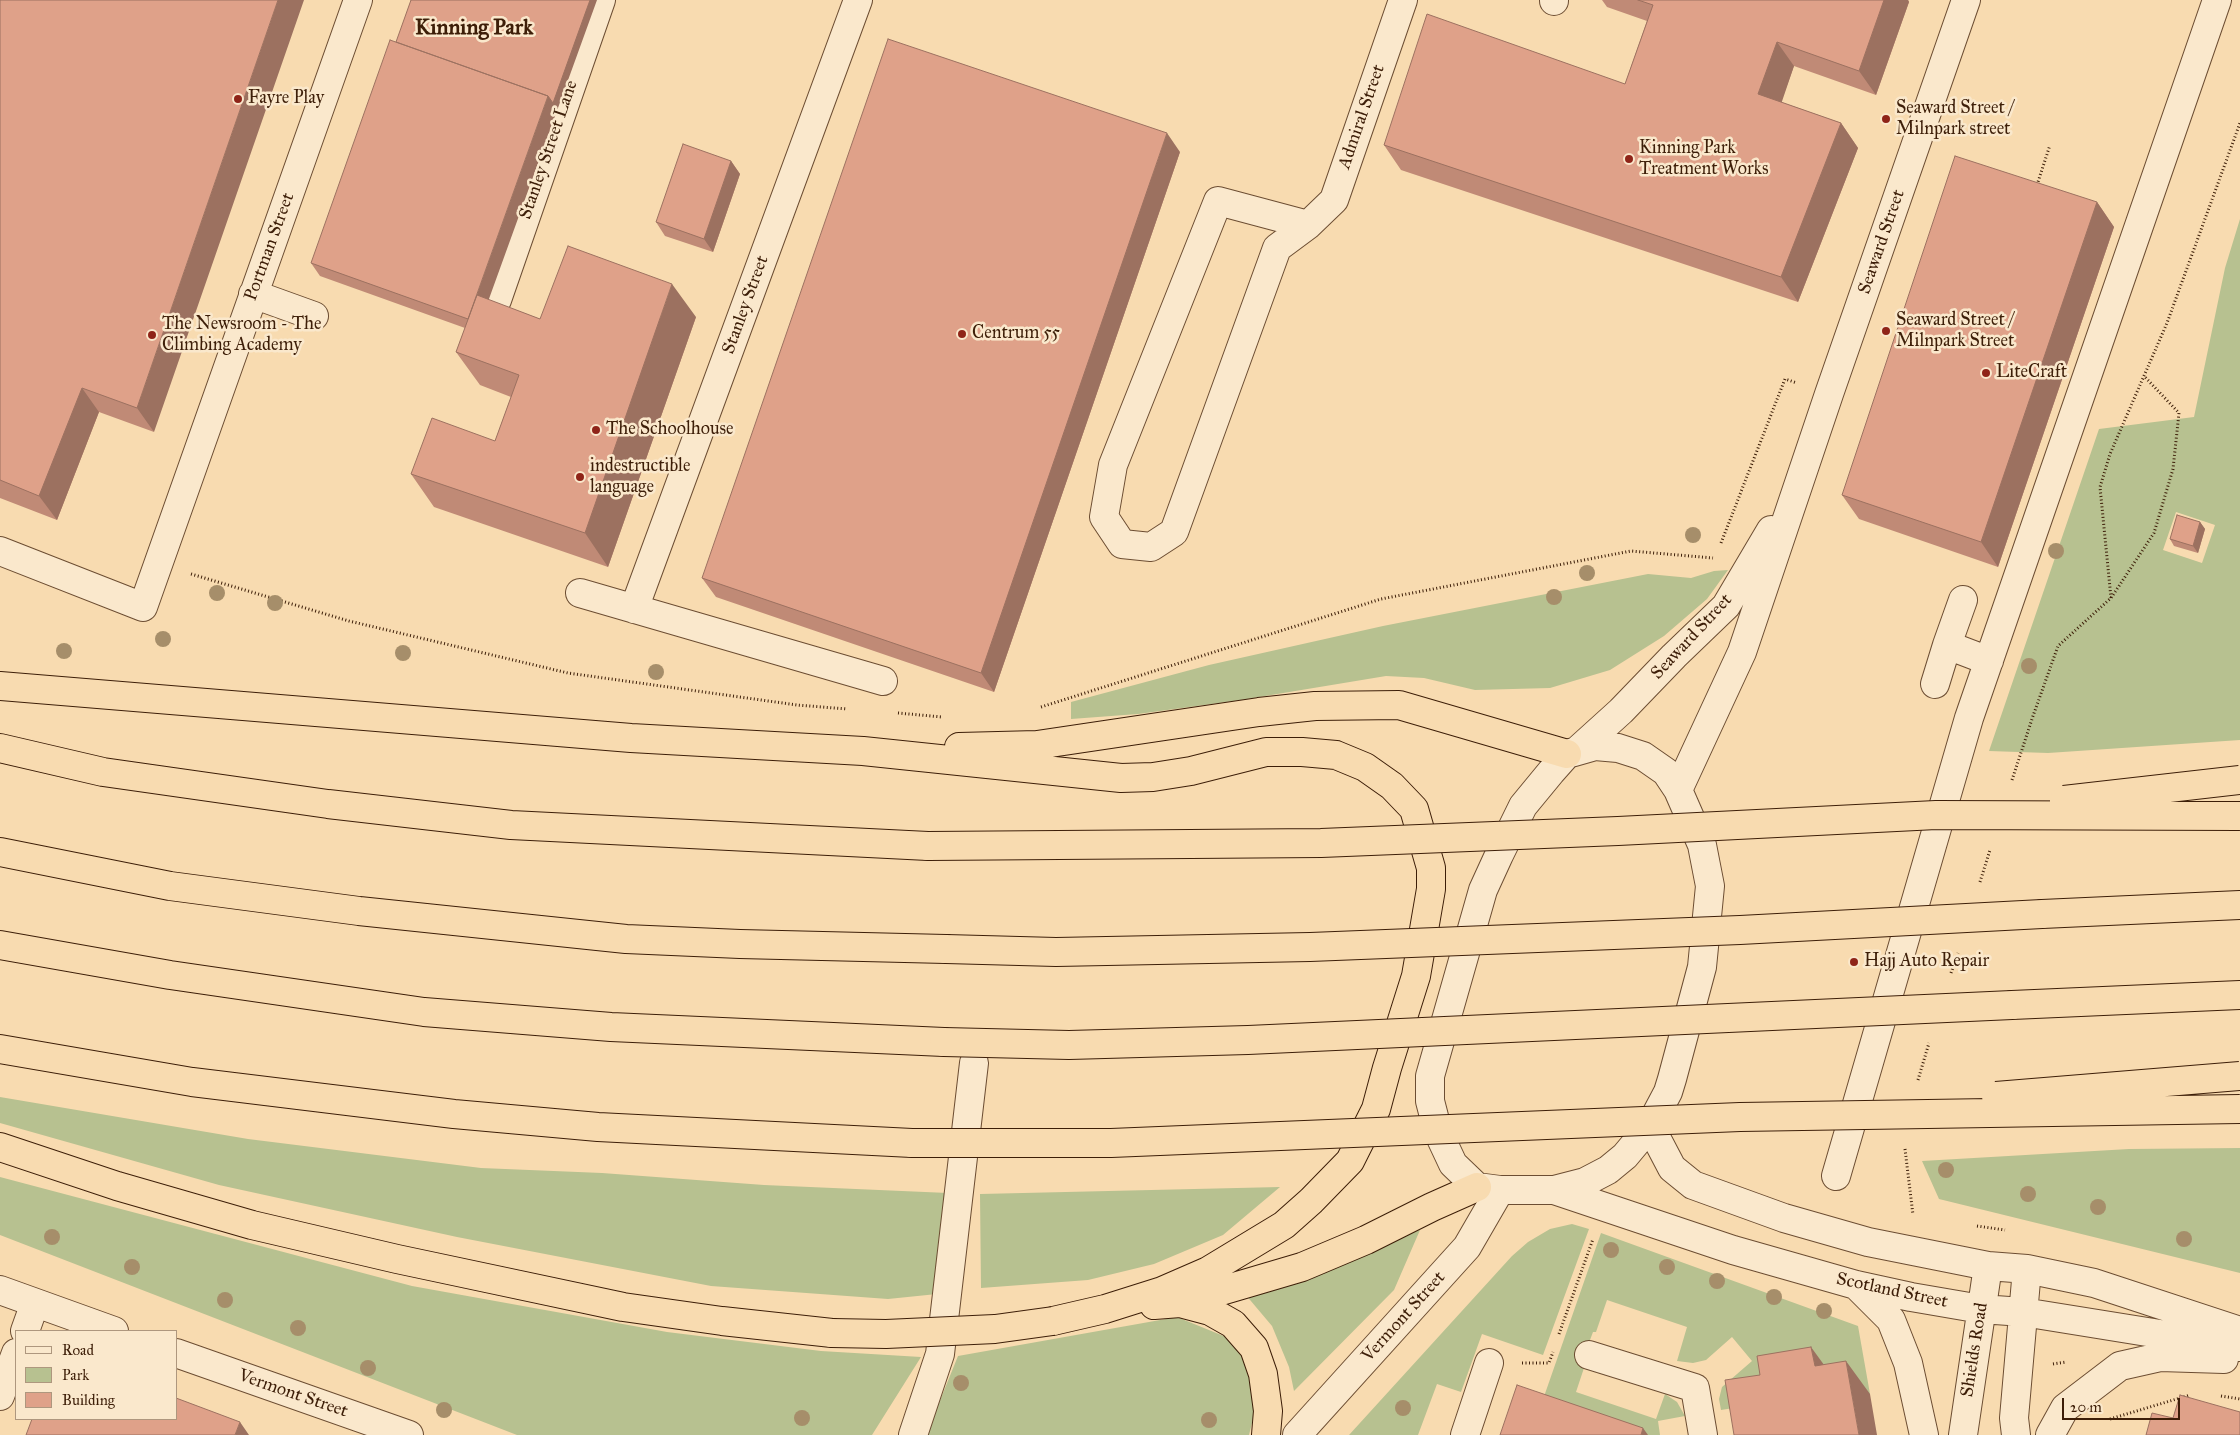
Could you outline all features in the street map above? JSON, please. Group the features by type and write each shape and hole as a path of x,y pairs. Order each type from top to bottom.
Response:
{"highway":[{"path":"0,686 630,738 863,751 1121,778 1153,777 1191,771 1266,752 1302,752 1336,755 1366,767 1392,786 1414,809 1431,868 1431,889 1416,976 1376,1110 1350,1160 1311,1201 1284,1225 1208,1271 1162,1292 1104,1309 1053,1321 995,1329 886,1334 832,1333 722,1321 623,1307 397,1259 252,1225 117,1186 0,1147"},
{"path":"863,751 1037,745 1259,712 1315,706 1399,705 1573,751"},
{"path":"0,748 103,772 328,804 511,825 928,846 1321,842 1618,831 1936,815 2240,816"},
{"path":"1936,815 2240,780"},
{"path":"0,852 170,886 359,911 626,938 740,944 1056,952 1310,947 1749,930 2240,905"},
{"path":"0,944 170,975 424,1012 611,1027 944,1042 1069,1044 1248,1040 2240,995"},
{"path":"0,1049 192,1082 463,1115 598,1127 912,1143 1111,1143 1740,1117 2240,1109"},
{"path":"1740,1117 2240,1076"},
{"path":"1104,1309 1180,1303 1302,1267 1366,1240 1432,1207 1489,1189"},
{"path":"1180,1303 1210,1311 1233,1324 1254,1348 1263,1374 1266,1392 1268,1411 1266,1435"}],"street":[{"name":"Portman Street","path":"0,551 143,607 358,0"},
{"name":"Stanley Street Lane","path":"497,300 601,0"},
{"name":"Stanley Street","path":"634,609 858,0"},
{"name":"Admiral Street","path":"1308,226 1218,201 1113,465 1104,517 1122,544 1151,547 1174,532 1277,248 1308,226 1334,200 1403,0"},
{"name":"Seaward Street","path":"1678,790 1742,652 1829,394 1966,0"},
{"path":"1836,1176 1969,718 2217,0"},
{"path":"254,294 314,316"},
{"name":"Seaward Street","path":"1489,1189 1453,1164 1438,1132 1430,1101 1430,1076 1484,890 1524,806 1573,751 1621,711 1726,606 1799,484"},
{"path":"580,593 883,681"},
{"path":"1935,684 1963,600"},
{"path":"1947,645 1988,661"},
{"path":"1489,1189 1554,1190 1585,1182 1608,1170 1625,1156 1650,1126 1668,1092 1702,967 1710,886 1702,845 1678,790 1666,772 1643,756 1618,748 1595,746 1573,751"},
{"path":"913,1435 940,1354 974,1063"},
{"path":"1650,1126 1672,1168 1693,1185 1784,1218 1868,1242 1988,1266 2027,1269 2094,1282 2240,1331"},
{"name":"Vermont Street","path":"1297,1435 1466,1247 1489,1189"},
{"name":"Scotland Street","path":"1554,1190 1733,1250 1856,1285 1911,1298 1981,1309 2023,1312 2240,1347"},
{"name":"Shields Road","path":"1963,1435 1988,1266"},
{"path":"2016,1435 2014,1418 2027,1269"},
{"path":"1856,1285 1891,1320 1908,1363 1924,1435"},
{"path":"0,1290 111,1330"},
{"path":"25,1330 35,1303"},
{"name":"Vermont Street","path":"178,1354 409,1435"},
{"path":"1589,1355 1695,1388 1703,1435"},
{"path":"0,1396 15,1356"},
{"path":"2050,1435 2065,1408 2120,1366 2160,1357 2240,1359"},
{"path":"1465,1435 1489,1363"}],"path":[{"path":"2144,376 2178,413 2172,469 2154,533 2111,598 2100,487 2110,454 2167,323 2240,123"},
{"path":"2034,190 2050,145"},
{"path":"1718,549 1785,379 1829,394"},
{"path":"1035,709 1381,599 1631,551 1715,558"},
{"path":"157,563 350,621 568,673 797,705 855,709"},
{"path":"893,712 950,717"},
{"path":"1558,1338 1590,1250 1603,1206"},
{"path":"1489,1363 1549,1363 1555,1346"},
{"path":"2102,1423 2118,1416 2191,1394"},
{"path":"2216,1395 2240,1399"}],"green space":[{"path":"2240,219 2240,740 2048,753 1989,751 2099,429 2194,417 2225,268","holes":["2176,512 2215,525 2202,563 2163,550"]},
{"path":"1728,570 1707,599 1664,636 1610,670 1550,688 1475,690 1424,678 1386,676 1241,700 1138,714 1071,719 1071,702 1209,665 1383,626 1648,574 1691,578 1714,571"},
{"path":"0,1097 248,1139 481,1168 602,1173 764,1185 948,1193 937,1294 888,1299 711,1286 457,1237 219,1185 0,1123"},
{"path":"2240,1148 2240,1273 1939,1199 1922,1161 2129,1149"},
{"path":"0,1177 412,1286 667,1332 821,1351 921,1357 872,1435 517,1435 0,1235"},
{"path":"1280,1187 1223,1235 1154,1264 1088,1280 981,1288 980,1194"},
{"path":"1572,1224 1589,1229 1543,1355 1482,1334 1461,1392 1437,1384 1418,1435 1349,1435 1512,1256 1528,1242 1550,1229"},
{"path":"1420,1230 1394,1290 1294,1391 1289,1367 1272,1326 1245,1294"},
{"path":"1601,1233 1858,1326 1870,1394 1838,1399 1746,1406 1721,1410 1719,1399 1722,1387 1752,1361 1732,1337 1706,1360 1693,1363 1677,1361 1687,1327 1607,1300 1596,1332 1593,1332 1581,1364 1584,1368 1576,1392 1656,1419 1665,1394 1677,1402 1685,1416 1658,1421 1660,1435 1621,1435 1540,1408"},
{"path":"1177,1317 1231,1339 1248,1363 1257,1403 1249,1435 926,1435 958,1356"}],"building":[{"path":"0,0 278,0 137,408 82,388 39,496 0,480"},
{"path":"411,0 590,0 553,103 548,96 396,42"},
{"name":"Kinning Park Treatment Works","path":"1638,0 1884,0 1859,71 1777,42 1758,94 1841,123 1781,277 1384,145 1427,14 1625,84 1653,5"},
{"name":"Centrum 55","path":"888,39 1167,133 981,673 702,578"},
{"path":"390,40 548,96 468,319 311,263"},
{"path":"683,144 731,161 704,239 656,222"},
{"name":"LiteCraft","path":"1955,156 2097,202 1981,542 1842,495"},
{"name":"The Schoolhouse","path":"568,246 672,284 585,533 411,474 432,418 495,441 519,375 456,352 477,295 540,319"},
{"path":"2177,515 2200,522 2193,546 2170,539"},
{"path":"1811,1347 1815,1366 1846,1361 1859,1435 1734,1435 1725,1380 1760,1375 1757,1356"},
{"path":"1517,1385 1643,1428 1641,1435 1500,1435"},
{"path":"2180,1395 2240,1412 2240,1435 2146,1435 2152,1413 2173,1418"},
{"path":"178,1399 240,1422 235,1435 26,1435 32,1420 178,1420"}],"place":[{"name":"Fayre Play","path":"238,99"},
{"name":"Seaward Street / Milnpark street","path":"1886,119"},
{"name":"Kinning Park Treatment Works","path":"1629,159"},
{"name":"Seaward Street / Milnpark Street","path":"1886,331"},
{"name":"Centrum 55","path":"962,334"},
{"name":"The Newsroom - The Climbing Academy","path":"152,335"},
{"name":"LiteCraft","path":"1986,373"},
{"name":"The Schoolhouse","path":"596,430"},
{"name":"indestructible language","path":"580,477"},
{"name":"Hajj Auto Repair","path":"1854,962"}],"district":[{"name":"Kinning Park","path":"474,29"}]}
